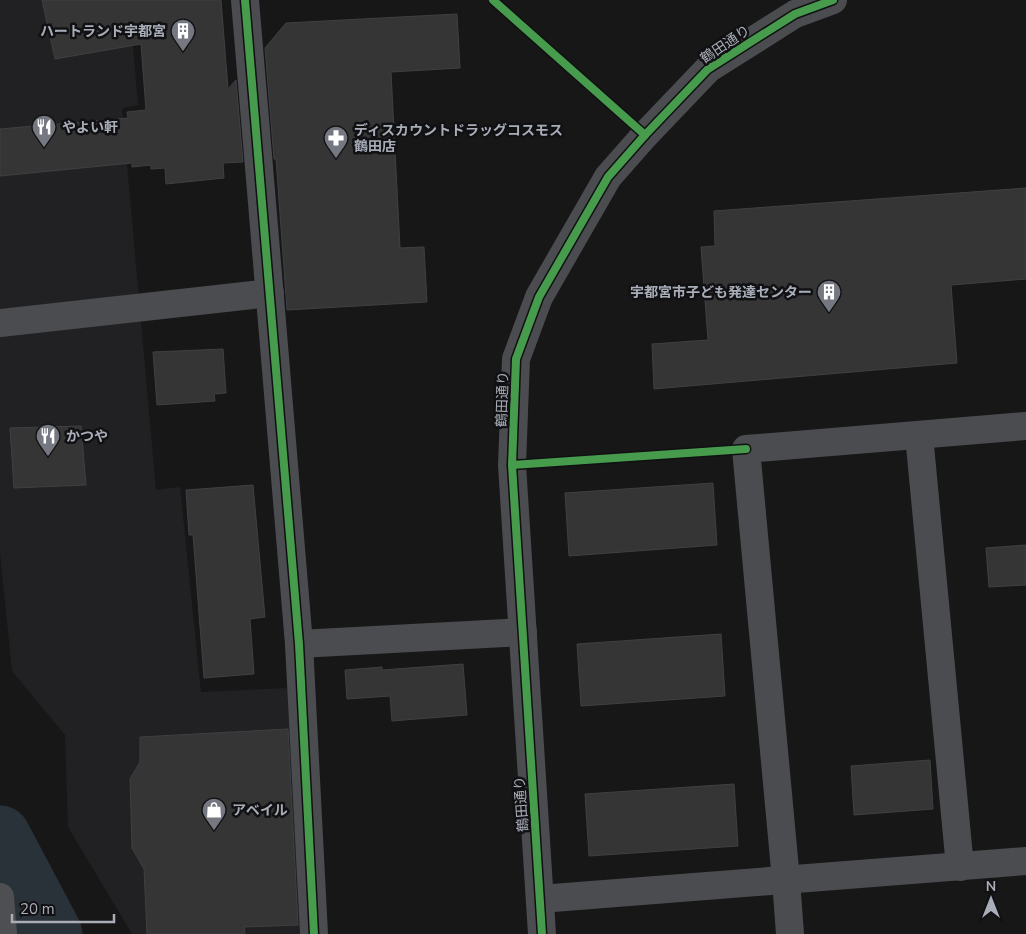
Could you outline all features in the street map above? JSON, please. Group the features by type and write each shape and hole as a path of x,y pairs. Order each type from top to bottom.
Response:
{"main road":[{"path":"0,898 3,929"}],"street":[{"path":"245,0 299,644 314,934"},
{"name":"鶴田通り","path":"542,934 512,465 516,359 539,297 608,177 644,135 708,69 795,14 833,0"},
{"path":"0,322 270,293"},
{"path":"790,934 746,449 1026,426"},
{"path":"919,434 960,867"},
{"path":"299,644 523,632"},
{"path":"540,899 1026,861"}],"shaded area":[{"path":"0,0 129,0 138,105 122,108 156,490 180,487 201,692 288,688 300,934 132,934 68,827 65,735 12,671 0,553"},
{"path":"36,842 82,934 42,934"}],"building":[{"path":"42,0 221,0 228,89 236,80 243,162 223,163 224,178 166,184 165,168 151,169 151,165 132,167 132,163 0,176 0,129 128,118 127,112 146,110 141,44 55,59"},
{"name":"ディスカウントドラッグコスモス 鶴田店","path":"457,14 460,68 391,72 400,248 424,247 427,302 287,310 276,159 274,159 265,48 286,23"},
{"name":"宇都宮市子ども発達センター","path":"1026,188 1026,279 951,285 957,363 654,389 652,344 708,340 701,247 715,246 714,211"},
{"path":"223,349 226,393 214,394 215,401 157,405 153,352"},
{"name":"かつや","path":"81,426 86,485 14,488 10,428"},
{"path":"713,483 717,545 569,556 565,493"},
{"path":"253,485 265,617 250,619 254,674 204,678 193,535 189,535 186,490"},
{"path":"1026,545 1026,585 989,587 986,548"},
{"path":"721,634 725,696 581,706 577,644"},
{"path":"463,664 467,715 392,721 390,696 347,699 345,670 382,667 382,670"},
{"name":"アベイル","path":"288,729 298,925 244,927 245,934 147,934 144,869 132,848 130,779 140,762 140,737"},
{"path":"930,760 933,809 854,815 851,766"},
{"path":"734,784 738,846 589,856 585,794"}],"waterway":[{"path":"0,836 52,934"}],"cycle path":[{"path":"245,0 299,644 314,934"},
{"path":"493,0 645,135"},
{"path":"542,934 512,465 516,359 539,297 608,177 645,135 708,69 795,14 833,0"},
{"path":"512,465 746,449"}],"place":[{"name":"ハートランド宇都宮","path":"183,52"},
{"name":"やよい軒","path":"44,148"},
{"name":"ディスカウントドラッグコスモス 鶴田店","path":"336,159"},
{"name":"宇都宮市子ども発達センター","path":"829,313"},
{"name":"かつや","path":"48,457"},
{"name":"アベイル","path":"214,831"}]}
